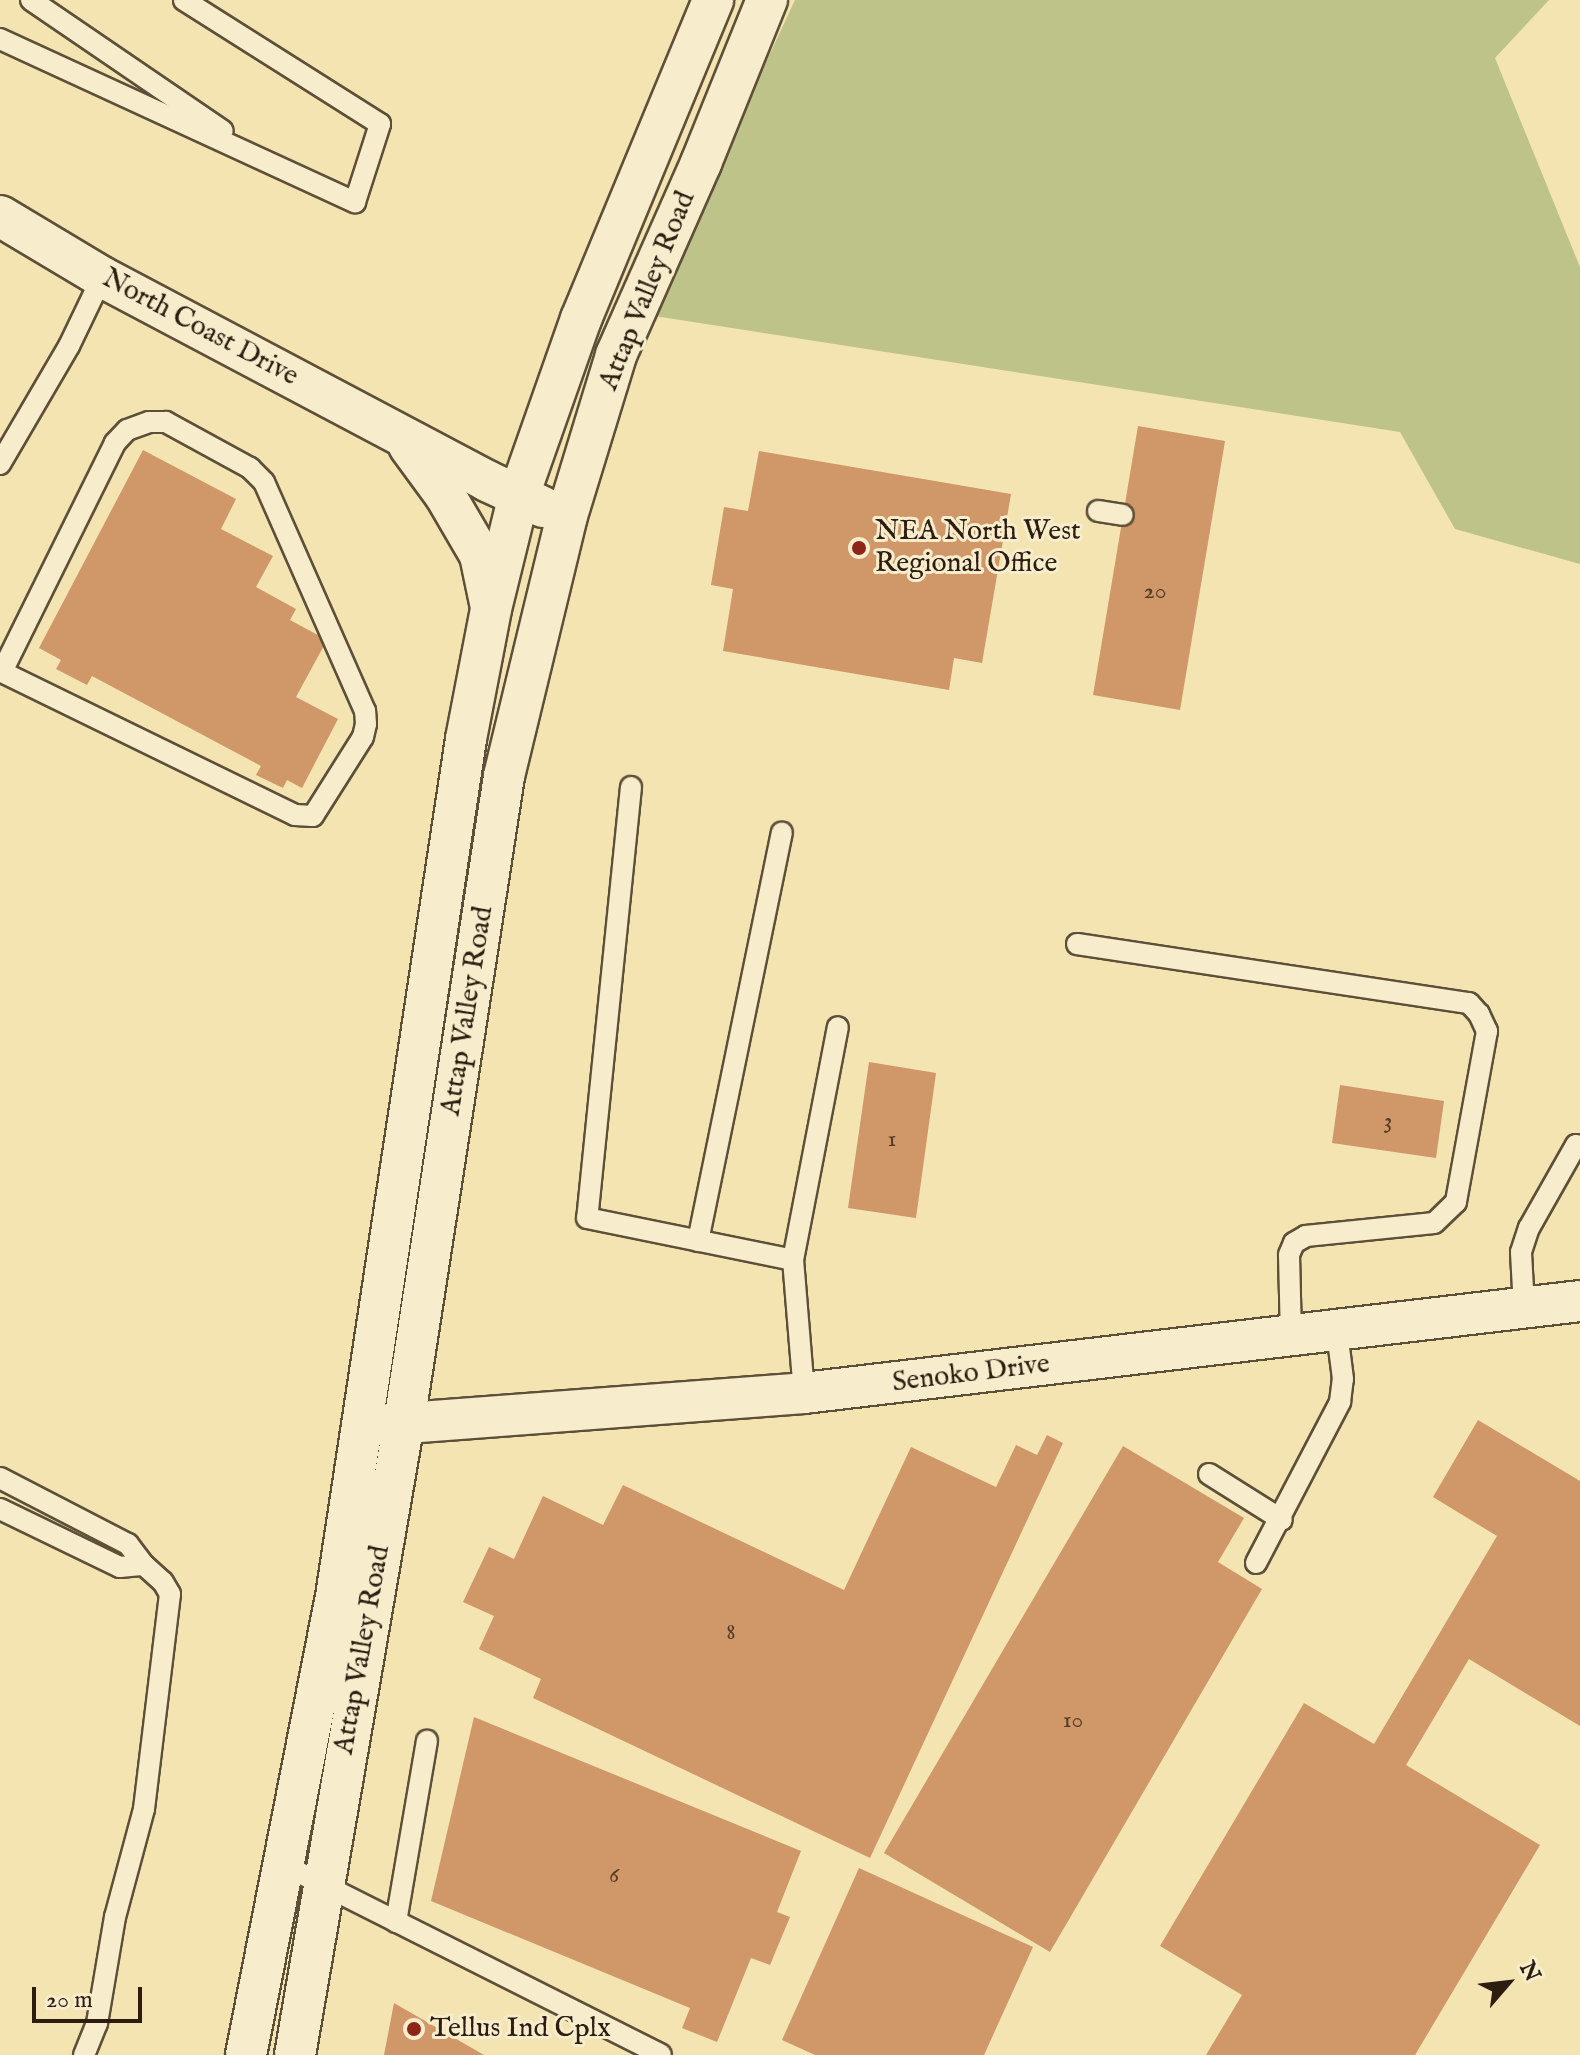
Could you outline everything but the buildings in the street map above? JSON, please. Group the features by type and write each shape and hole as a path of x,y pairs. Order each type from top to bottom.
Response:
{"street":[{"name":"Attap Valley Road","path":"295,2055 404,1422 504,776 566,519 595,347 713,0"},
{"name":"Attap Valley Road","path":"246,2055 337,1590 466,739 491,609 519,495 595,347 701,163 767,0"},
{"name":"North Coast Drive","path":"0,216 102,277 566,519"},
{"name":"North Coast Drive","path":"402,436 445,495 480,555 491,609"},
{"name":"Senoko Drive","path":"360,1426 804,1393 1580,1301"}],"lane":[{"path":"31,0 271,163"},
{"path":"0,39 355,202 380,124 184,0"},
{"path":"0,464 69,346 102,277"},
{"path":"166,422 250,468 264,482 365,711 366,724 363,737 313,816 295,815 1,671 115,443 138,426 166,422"},
{"path":"1098,511 1123,515"},
{"path":"631,787 587,1218 793,1260"},
{"path":"698,1241 782,833"},
{"path":"1077,944 1469,1003 1479,1014 1487,1031 1456,1202 1434,1223 1306,1236 1294,1243 1289,1255 1291,1337"},
{"path":"804,1393 793,1260 838,1027"},
{"path":"1524,1308 1521,1252 1529,1228 1576,1145 1580,1148"},
{"path":"1256,1563 1282,1520 1340,1402 1343,1379 1337,1332"},
{"path":"1209,1474 1282,1520"},
{"path":"0,1478 128,1544 144,1565 156,1573 170,1594 144,1809 115,1917 97,2023 84,2055"},
{"path":"0,1509 120,1567 144,1565"},
{"path":"396,1922 427,1741"},
{"path":"282,1864 661,2055"}],"green space":[{"path":"795,0 1549,0 1495,58 1580,267 1580,564 1455,529 1400,432 648,315"}],"place":[{"name":"NEA North West Regional Office","path":"859,548"},
{"name":"Tellus Ind Cplx","path":"414,2029"}]}
